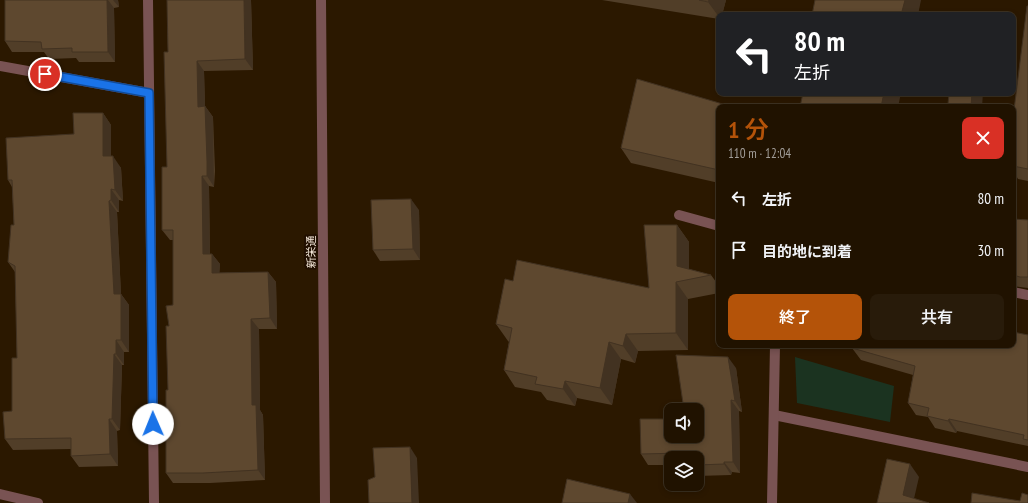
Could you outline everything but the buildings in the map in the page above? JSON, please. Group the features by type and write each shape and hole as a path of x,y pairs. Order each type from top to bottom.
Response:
{"street":[{"path":"148,0 154,503"},
{"name":"新栄通","path":"321,0 325,503"},
{"path":"0,66 149,93"},
{"path":"679,215 716,225"},
{"path":"1016,293 1028,295"},
{"path":"772,503 775,348"},
{"path":"774,415 1028,467"},
{"path":"5,498 38,503"}],"green space":[{"path":"795,357 894,386 890,422 797,403"}],"route":[{"path":"45,74 149,93 153,424"}]}
